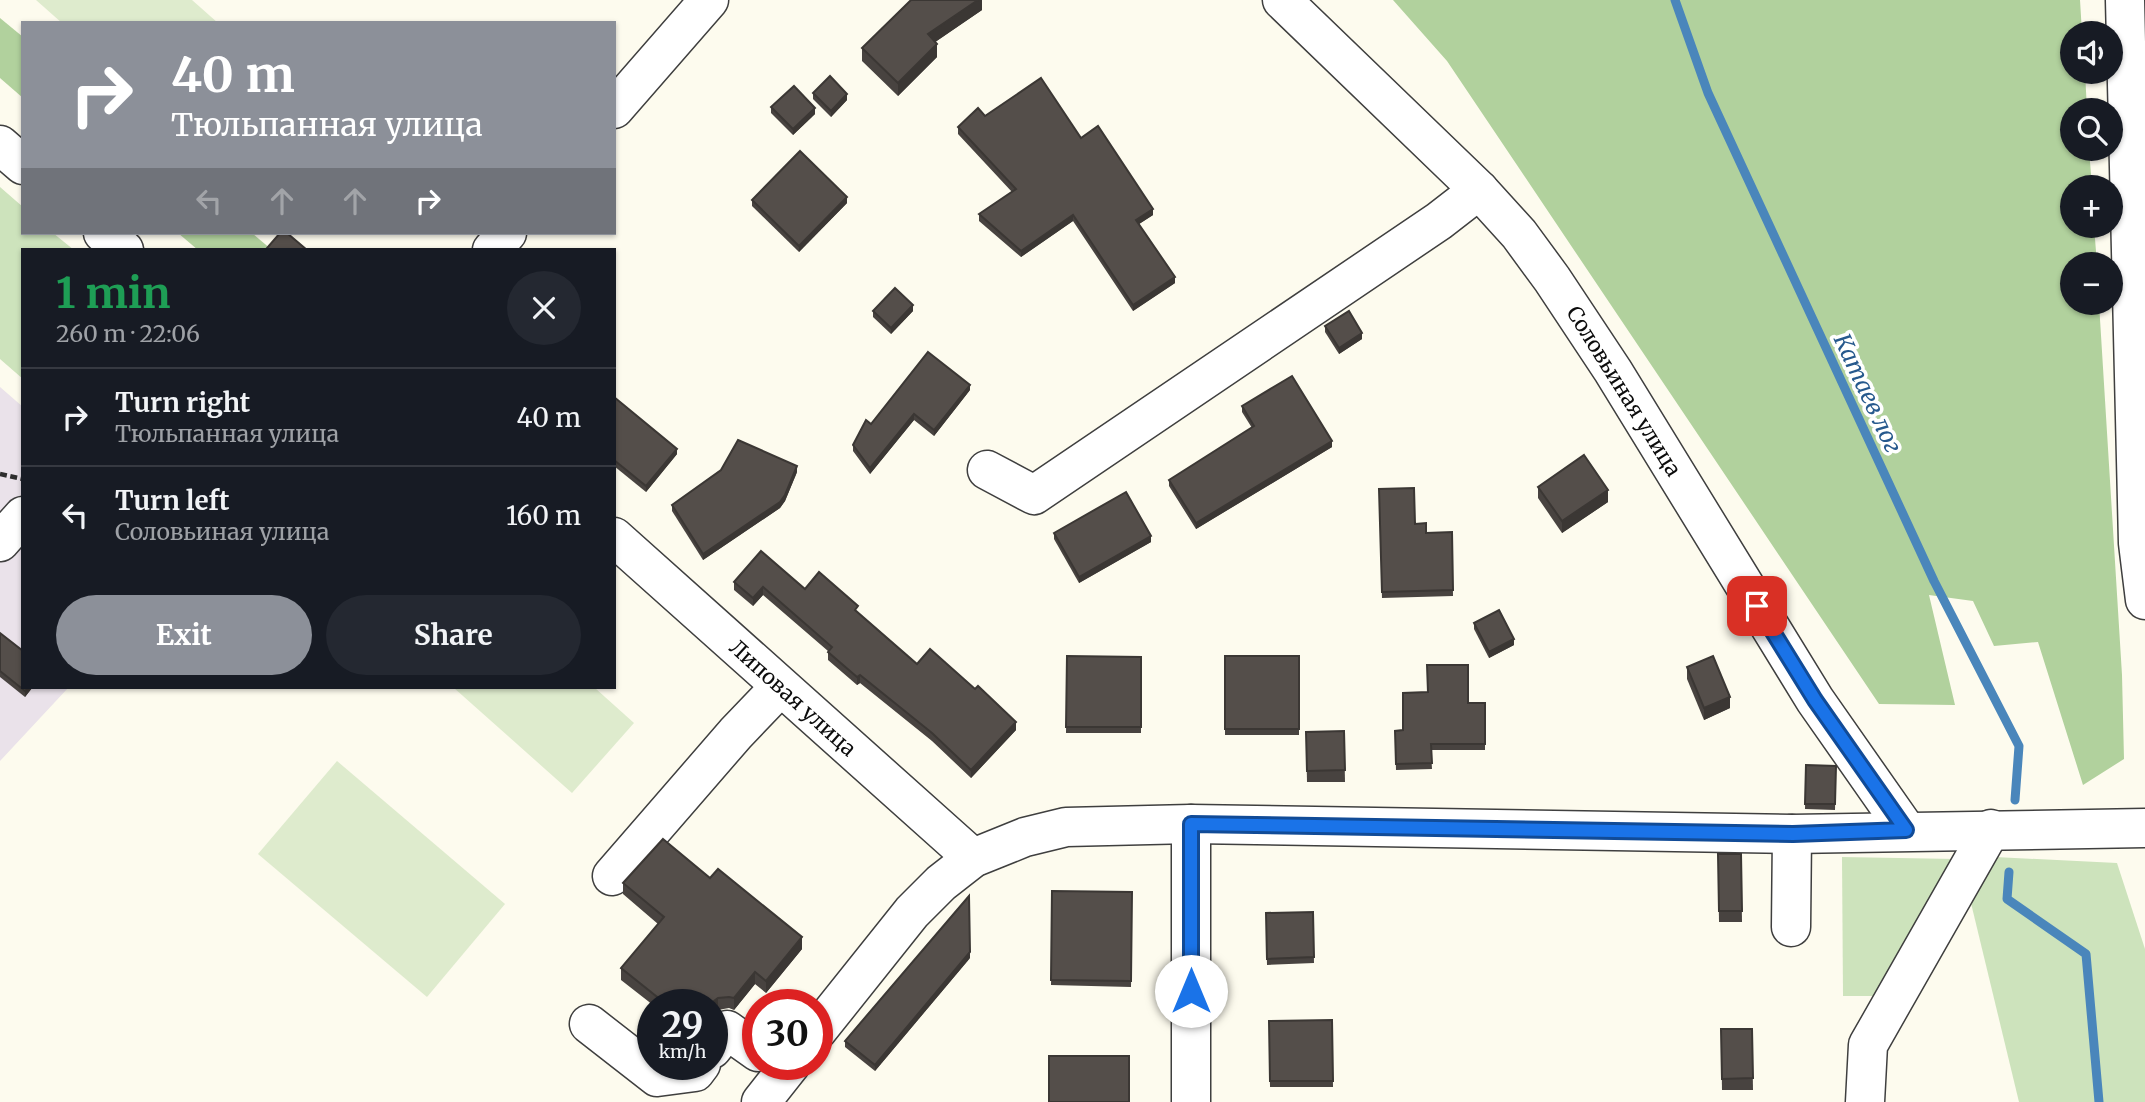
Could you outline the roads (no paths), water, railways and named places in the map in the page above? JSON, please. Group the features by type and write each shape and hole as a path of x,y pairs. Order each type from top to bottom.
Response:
{"street":[{"path":"616,107 709,0"},
{"name":"Соловьиная улица","path":"1282,0 1479,190 1519,234 1620,383 1815,700 1906,830"},
{"path":"2125,0 2138,543 2145,600"},
{"path":"0,145 21,163"},
{"path":"987,470 1034,495 1438,221 1479,190"},
{"path":"105,235 122,248"},
{"path":"0,542 21,518"},
{"name":"Липовая улица","path":"616,539 973,858"},
{"path":"612,876 736,733 780,687"},
{"path":"1191,824 1191,1102"},
{"path":"833,1011 912,912 941,883 973,858 1025,836 1066,827 1191,824 1793,834 2145,828"},
{"path":"1865,1102 1868,1045 1991,829"},
{"path":"1791,927 1793,834"},
{"path":"589,1024 637,1061"},
{"path":"761,1102 769,1080"}],"waterway":[{"name":"Катаев лог","path":"1675,0 1708,93 1934,581 2019,746 2015,800"},
{"name":"Катаев лог","path":"2009,872 2007,899 2086,954 2099,1102"}]}
